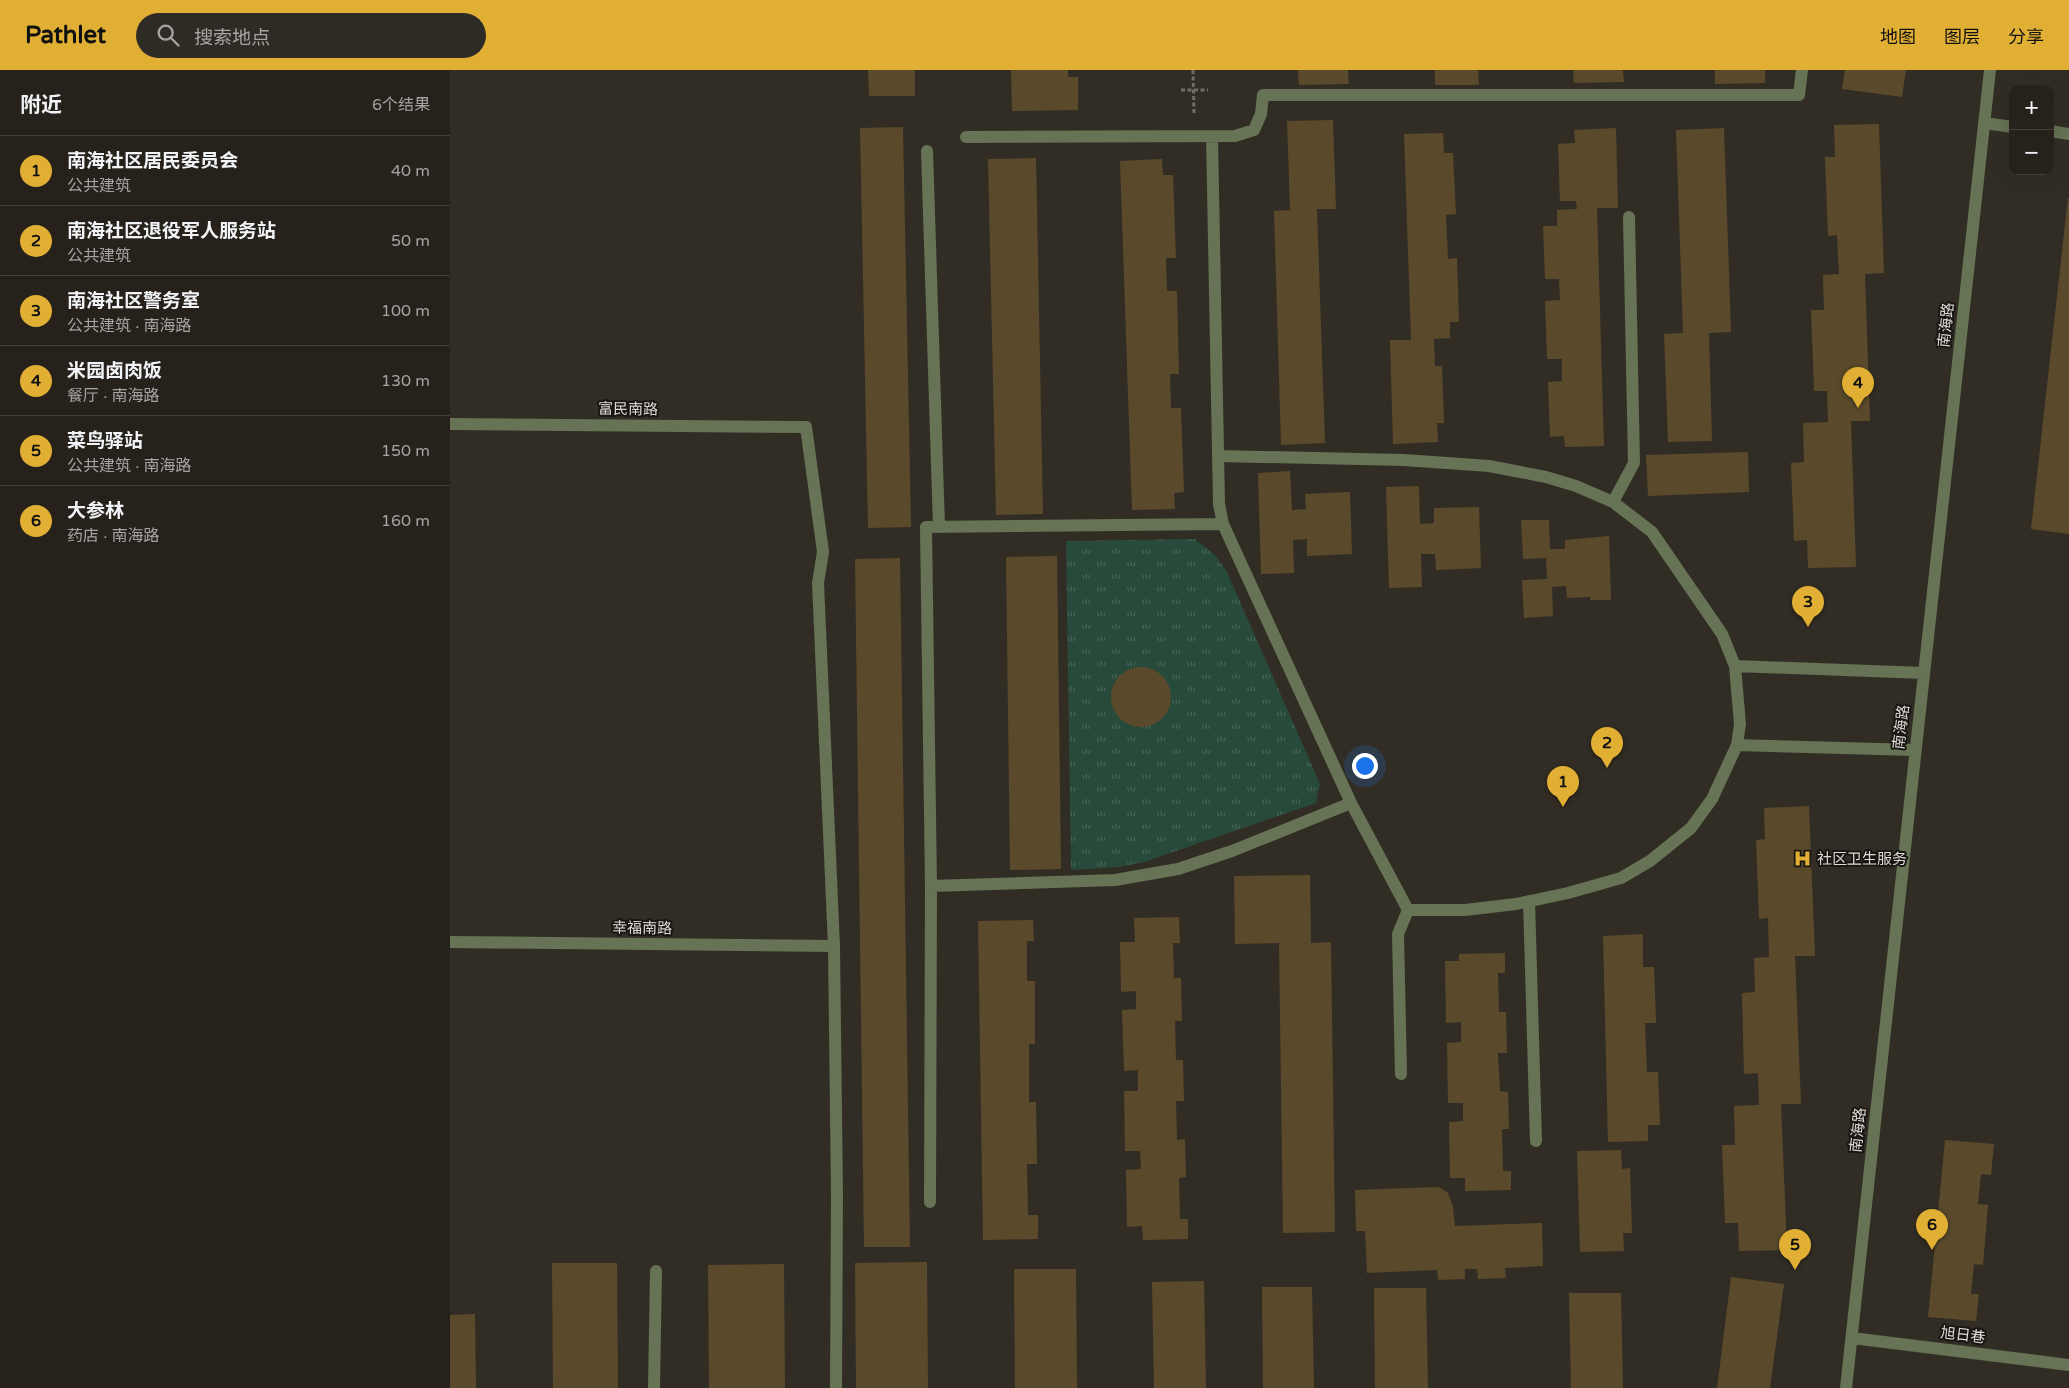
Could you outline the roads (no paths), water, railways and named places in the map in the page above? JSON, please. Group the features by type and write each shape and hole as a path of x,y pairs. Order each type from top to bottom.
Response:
{"street":[{"path":"966,137 1235,136 1254,130 1261,114 1263,95 1799,95 1802,70"},
{"name":"南海路","path":"1846,1388 1990,70"},
{"path":"1984,123 2009,126"},
{"path":"2054,132 2069,134"},
{"path":"1212,137 1219,504 1223,524 1351,803 1408,910"},
{"path":"927,151 939,527"},
{"path":"1612,502 1634,464 1629,217"},
{"name":"富民南路","path":"450,424 806,427 823,552 818,583 834,946"},
{"path":"1218,456 1404,460 1489,466 1546,477 1576,486 1612,502 1652,532 1722,634 1735,666 1740,715 1737,745 1712,798 1690,828 1650,861 1621,878 1568,893 1529,901 1465,910 1408,910"},
{"path":"930,1202 931,886 926,527 1223,524"},
{"path":"1735,666 1924,673"},
{"path":"1737,745 1915,750"},
{"path":"931,886 1115,880 1178,870 1232,851 1351,803"},
{"path":"1529,901 1536,1141"},
{"path":"1401,1074 1398,934 1408,910"},
{"name":"幸福南路","path":"450,942 834,946"},
{"path":"834,946 837,1196 836,1388"},
{"path":"654,1388 656,1271"},
{"name":"旭日巷","path":"1852,1338 2069,1365"}],"place":[{"name":"米园卤肉饭","path":"1858,408"},
{"name":"南海社区警务室","path":"1808,627"},
{"name":"南海社区退役军人服务站","path":"1607,768"},
{"name":"南海社区居民委员会","path":"1563,807"},
{"name":"社区卫生服务","path":"1803,859"},
{"name":"大参林","path":"1932,1250"},
{"name":"菜鸟驿站","path":"1795,1270"}]}
